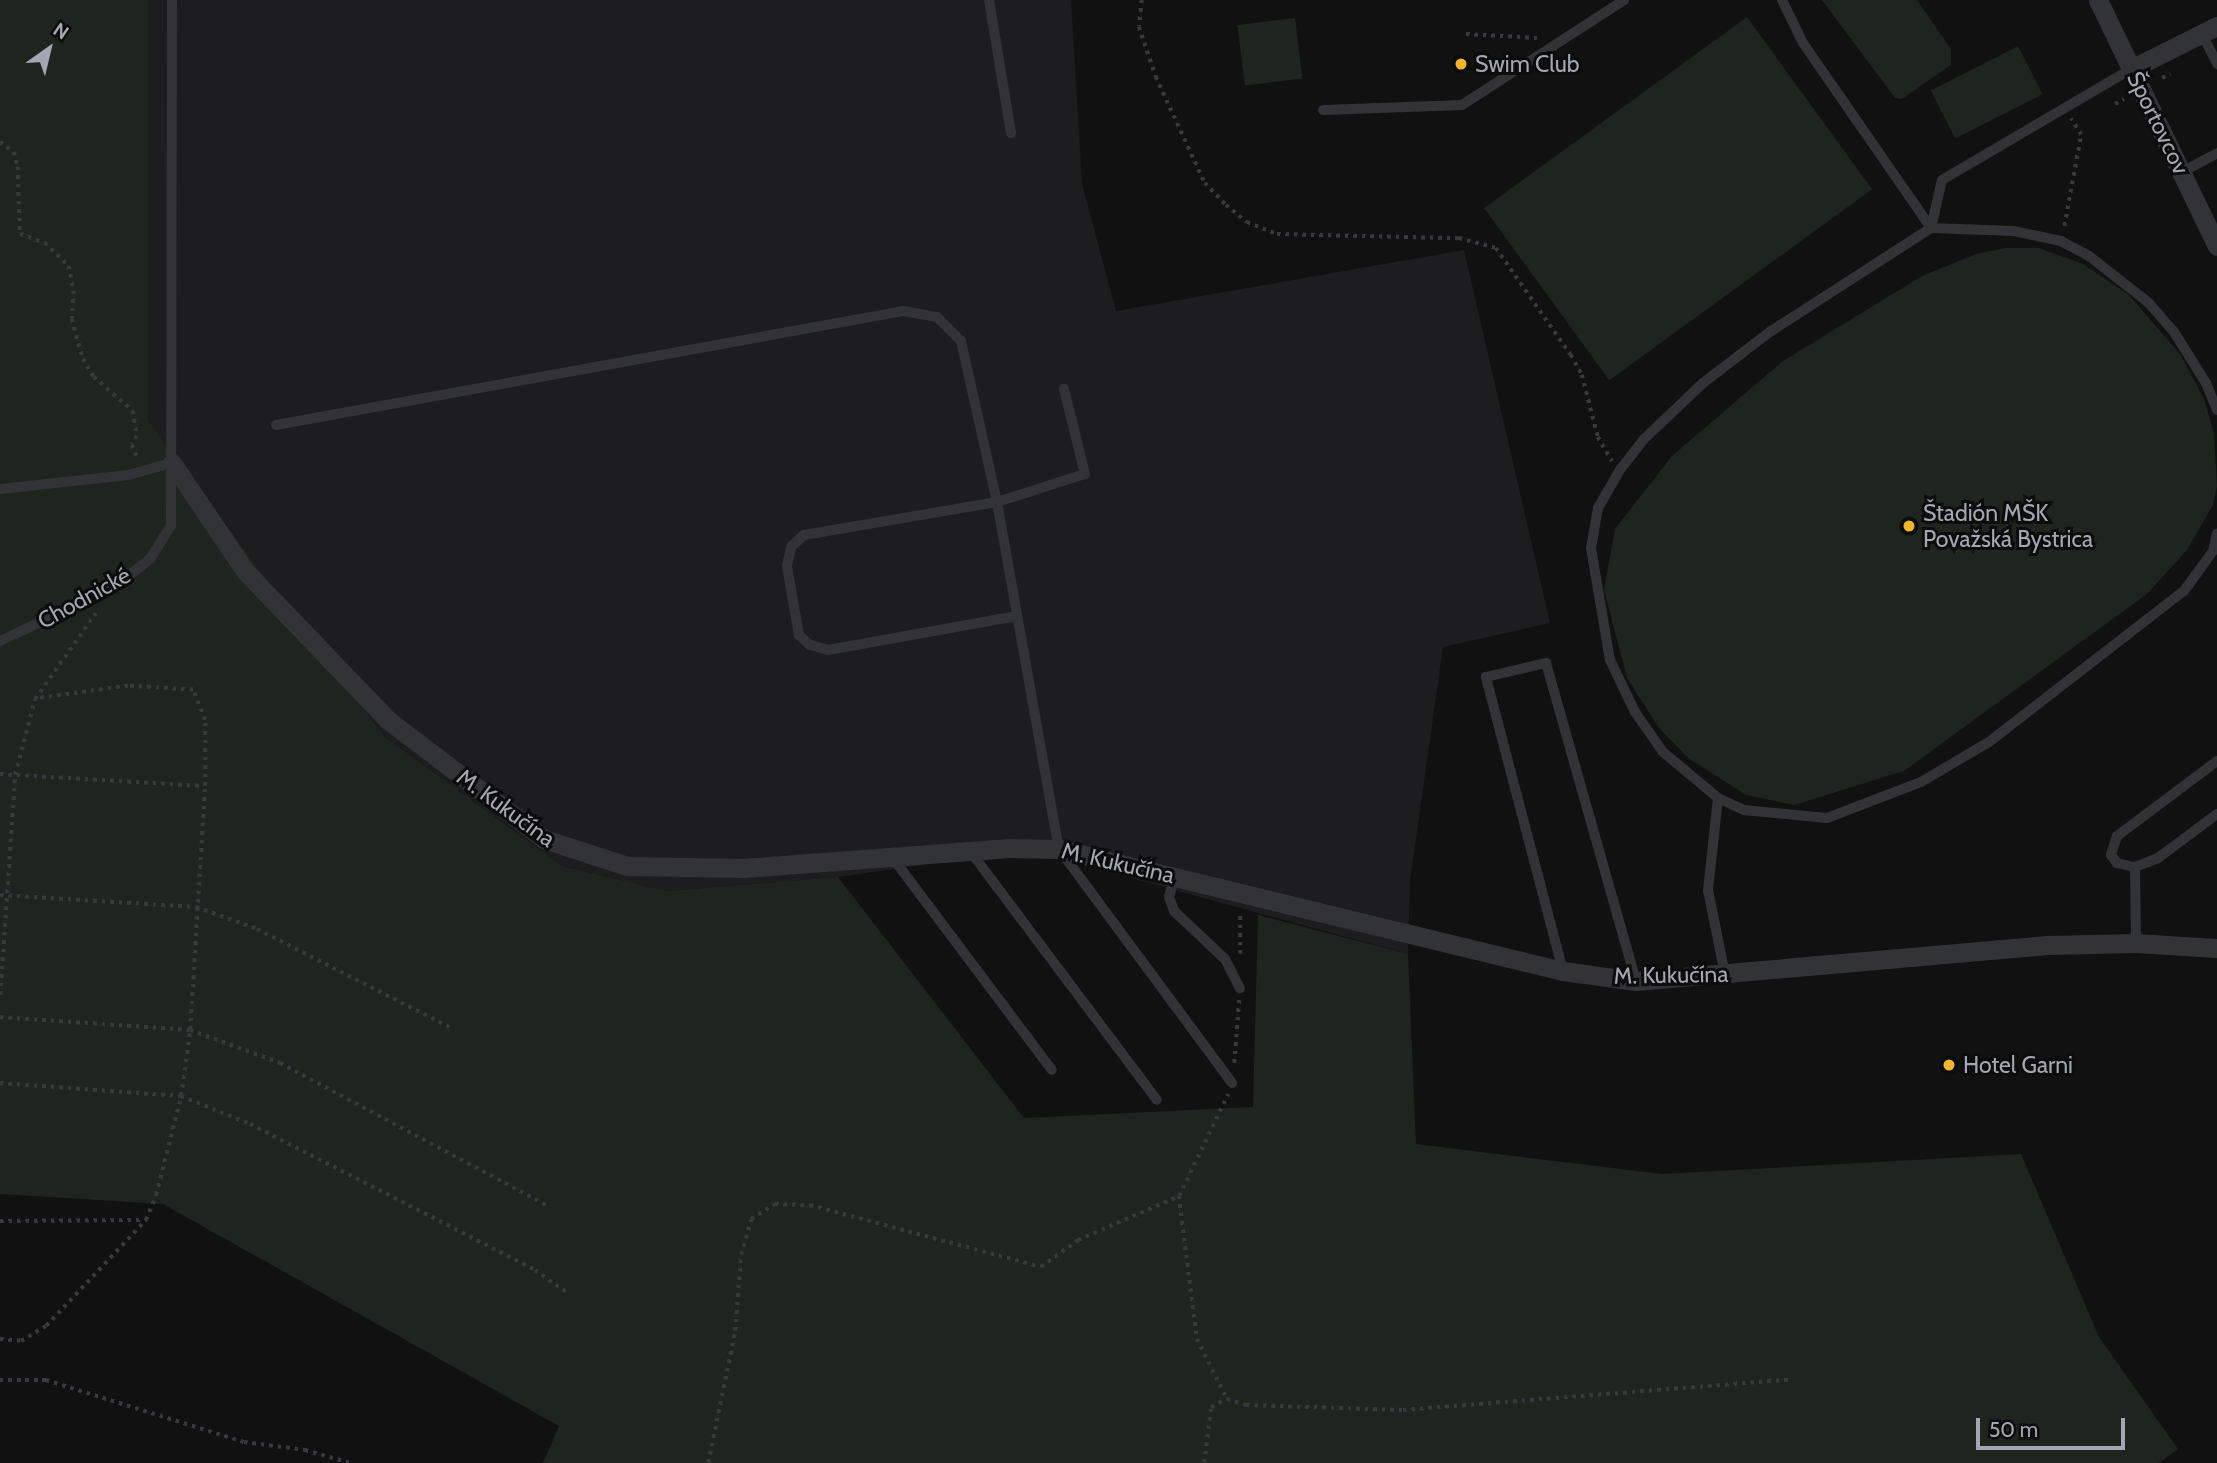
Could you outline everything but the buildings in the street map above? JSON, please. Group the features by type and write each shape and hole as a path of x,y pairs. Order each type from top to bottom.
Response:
{"street":[{"name":"Športovcov","path":"2098,0 2217,246"},
{"path":"2132,69 2209,30"},
{"name":"M. Kukučína","path":"163,466 222,542 318,651 388,720 544,839 596,859 649,869 970,851 1059,849 1563,971 1636,981 2047,945 2136,943 2217,948"}],"lane":[{"name":"Chodnické","path":"0,641 114,587 150,559 171,526 163,466 172,0"},
{"path":"989,0 1011,133"},
{"path":"1323,110 1462,105 1624,0"},
{"path":"1782,0 1804,43 1931,228"},
{"path":"2209,30 2217,64"},
{"path":"1931,228 1941,180 2132,69"},
{"path":"2182,172 2217,153"},
{"path":"2217,410 2180,342 2149,303 2089,256 2061,241 2012,231 1931,228 1771,331 1713,376 1644,439 1620,470 1598,508 1591,548 1610,660 1635,712 1663,752 1718,798 1744,810 1827,818 1920,782 1989,743 2112,650 2184,591 2213,551 2217,533"},
{"path":"275,425 903,311 937,317 961,341 997,502 1059,849 1233,1083"},
{"path":"1017,616 828,650 810,645 799,635 787,566 791,547 804,535 997,502 1085,474 1064,389"},
{"path":"0,489 163,466"},
{"path":"2213,551 2217,561"},
{"path":"1563,971 1486,677 1546,663 1636,981"},
{"path":"2217,761 2117,836 2111,855 2117,863 2135,867 2158,858 2217,814"},
{"path":"1718,798 1708,890 1725,975"},
{"path":"970,851 1157,1100"},
{"path":"892,857 1052,1070"},
{"path":"2135,867 2136,943"},
{"path":"1175,876 1169,897 1174,911 1225,959 1240,988"}],"path":[{"path":"1142,0 1139,27 1156,77 1205,183 1226,205 1247,222 1277,234 1459,238 1496,248 1571,355 1582,375 1598,437 1620,470"},
{"path":"1465,34 1566,39"},
{"path":"2162,78 2170,74"},
{"path":"2115,104 2126,98"},
{"path":"2061,241 2081,135 2065,108"},
{"path":"0,142 14,152 18,167 16,225 20,234 45,243 69,266 74,291 72,319 83,359 94,377 132,411 137,436 132,445 138,459 163,466"},
{"path":"0,995 15,775 35,699 114,587"},
{"path":"0,1339 21,1341 46,1326 146,1220 181,1096 190,1030 205,786 205,720 192,690 128,686 35,699"},
{"path":"0,774 205,786"},
{"path":"1227,1399 1197,1339 1179,1196 1233,1083 1240,988 1239,916 1247,894"},
{"path":"0,895 196,907 257,929 449,1027"},
{"path":"0,1017 190,1030 280,1063 550,1207"},
{"path":"0,1083 181,1096 262,1130 535,1270 569,1294"},
{"path":"708,1463 735,1331 741,1255 751,1219 775,1204 810,1205 1041,1267 1078,1240 1179,1196"},
{"path":"0,1221 146,1220"},
{"path":"1204,1463 1211,1406 1227,1399 1246,1405 1403,1409 1793,1379"},
{"path":"0,1380 46,1380 244,1442 305,1450 350,1463"}],"shaded area":[{"path":"0,0 148,0 148,420 384,736 562,866 667,891 838,877 1024,1118 1253,1107 1258,915 1408,954 1416,1144 1662,1174 2021,1154 2099,1337 2178,1449 2159,1463 543,1463 559,1426 163,1204 0,1194"},
{"path":"148,0 1071,0 1082,184 1116,311 1464,250 1550,623 1443,647 1410,881 1408,954 1051,856 958,860 838,877 667,891 562,866 384,736 148,420"},
{"path":"1822,0 1917,0 1951,49 1951,65 1902,99 1895,98"},
{"path":"1747,17 1872,189 1609,380 1484,208"},
{"path":"1295,18 1302,79 1245,86 1237,25"},
{"path":"2018,46 2043,94 1955,139 1931,90"},
{"name":"Štadión MŠK Považská Bystrica","path":"2005,248 2039,248 2083,264 2129,295 2180,354 2204,399 2214,433 2217,486 2213,505 2187,550 2147,594 1904,771 1794,805 1746,795 1687,757 1659,728 1627,678 1604,590 1615,529 1672,456 1783,361 1922,276 1976,254"}],"place":[{"name":"Swim Club","path":"1461,64"},
{"name":"Štadión MŠK Považská Bystrica","path":"1909,526"},
{"name":"Hotel Garni","path":"1949,1065"}]}
